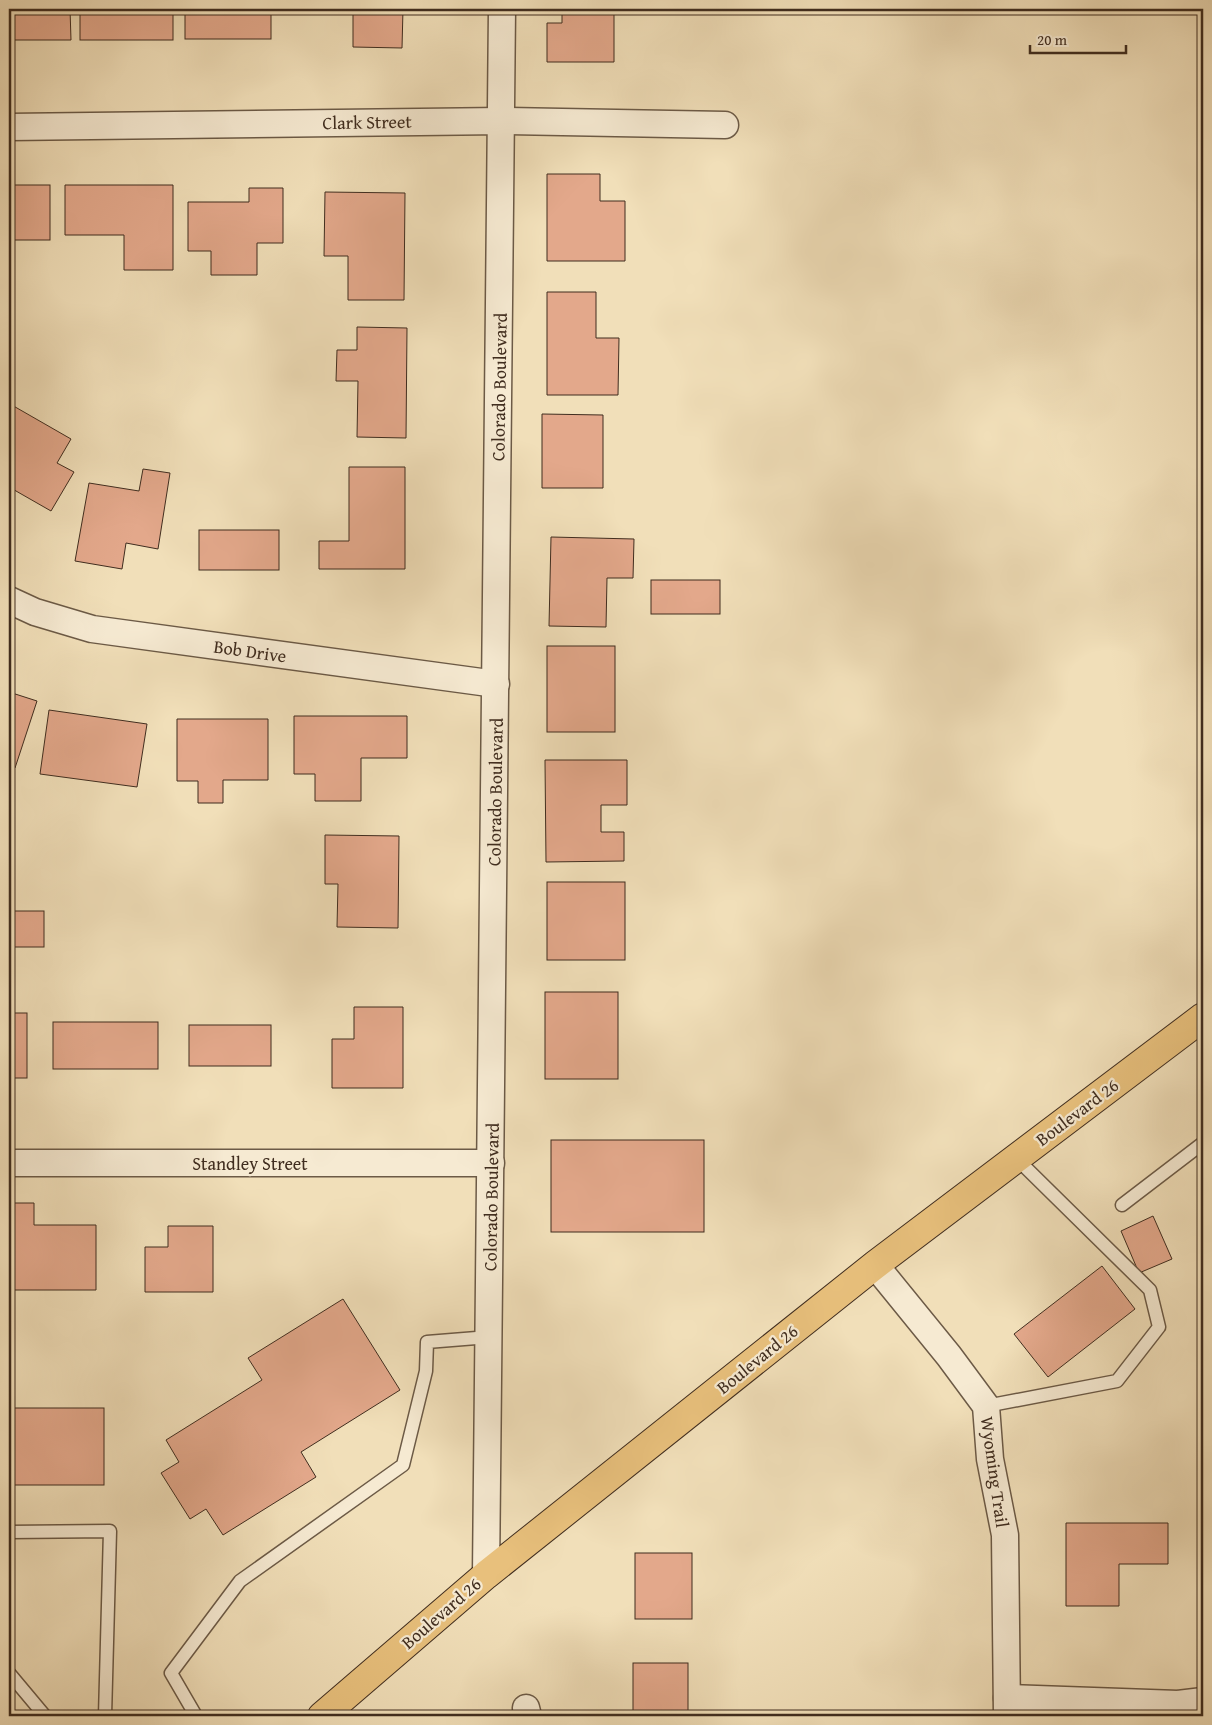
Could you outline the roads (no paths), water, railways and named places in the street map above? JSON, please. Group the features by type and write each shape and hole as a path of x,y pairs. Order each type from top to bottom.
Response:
{"main road":[{"name":"Boulevard 26","path":"322,1716 486,1575 875,1265 1203,1017"}],"street":[{"name":"Colorado Boulevard","path":"486,1575 502,9"},
{"name":"Clark Street","path":"9,127 502,121 725,125"},
{"name":"Bob Drive","path":"9,600 35,612 92,629 496,684"},
{"name":"Standley Street","path":"9,1163 491,1163"},
{"name":"Wyoming Trail","path":"875,1265 949,1356 986,1406 990,1459 1004,1535 1007,1707"},
{"path":"1007,1707 1178,1704 1203,1700"}],"lane":[{"path":"1122,1205 1203,1143"},
{"path":"986,1406 1118,1382 1159,1327 1150,1290 1016,1158"},
{"path":"196,1716 171,1673 240,1581 403,1465 426,1371 427,1342 489,1337"},
{"path":"9,1532 110,1531 105,1716"},
{"path":"9,1673 45,1716"}]}
